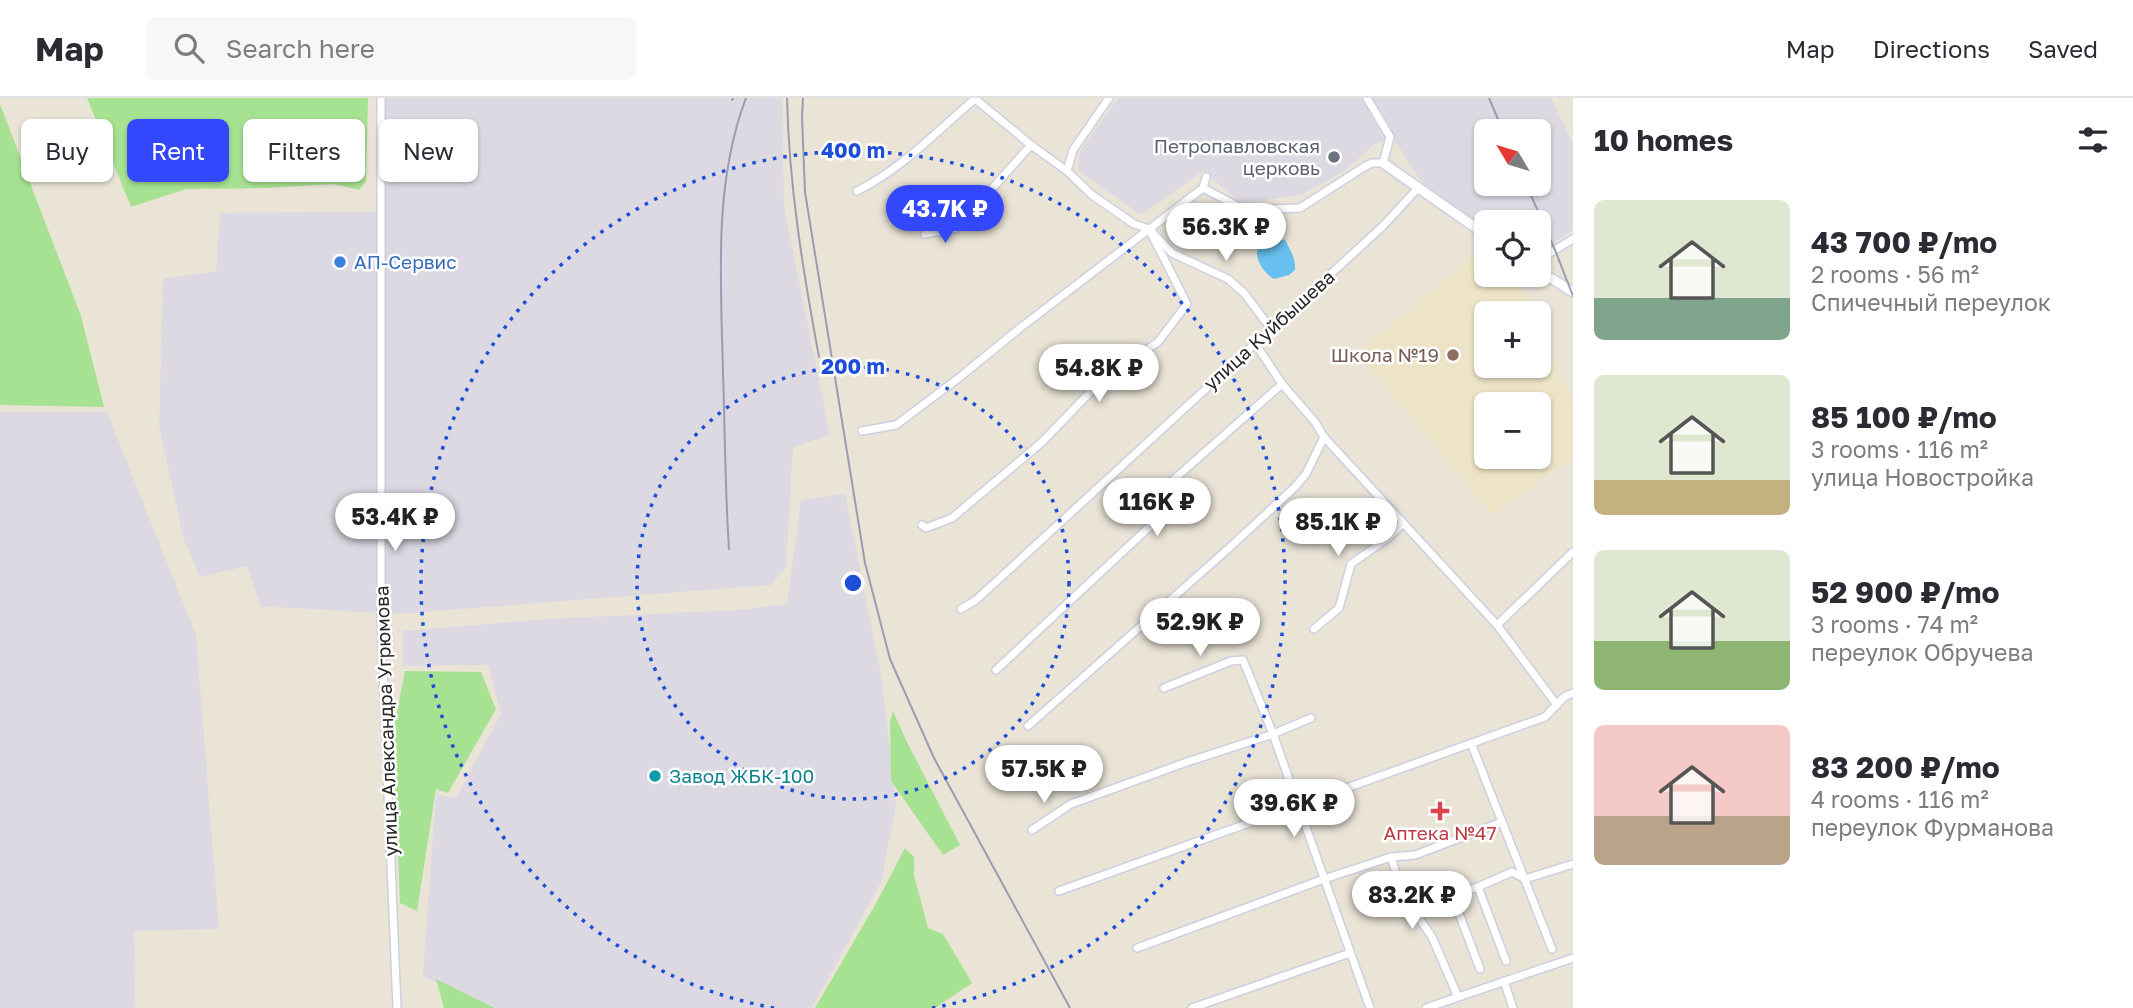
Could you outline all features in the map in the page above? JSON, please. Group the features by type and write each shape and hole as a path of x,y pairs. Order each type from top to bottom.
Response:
{"street":[{"name":"улица Александра Угрюмова","path":"381,98 381,623 397,1008"},
{"path":"857,191 878,181 897,167 975,98 1092,195 1135,224 1149,229 1172,253 1228,279 1244,293 1271,329"},
{"path":"1067,172 1073,150 1109,98"},
{"path":"1367,98 1390,137 1383,163"},
{"path":"925,234 957,228 1031,145"},
{"path":"1203,188 1245,210 1300,208 1364,167 1372,163 1383,163 1474,226"},
{"path":"862,431 896,425 1203,188 1206,177"},
{"name":"улица Куйбышева","path":"961,609 976,600 1384,226 1419,187"},
{"path":"922,525 931,527 952,517 1041,443 1099,383 1158,342 1177,319 1187,304 1149,229"},
{"path":"1551,252 1573,239"},
{"path":"1551,277 1573,292"},
{"path":"1255,342 1282,384 1315,422 1324,437 1497,625 1557,705"},
{"path":"996,670 1176,502 1163,489 1282,384"},
{"path":"1028,726 1294,487 1306,474 1324,437"},
{"path":"1314,629 1339,608 1351,564 1388,538 1403,523"},
{"path":"1497,625 1573,552"},
{"path":"1164,688 1231,661 1243,660 1273,734 1370,1008"},
{"path":"1063,890 1545,717 1564,696 1573,693"},
{"path":"1032,830 1071,804 1273,734 1311,718"},
{"path":"1471,743 1552,949"},
{"path":"1137,948 1324,879 1391,856 1415,855 1502,822"},
{"path":"1391,856 1403,895 1433,937 1458,997"},
{"path":"1436,900 1478,887 1512,872 1525,879 1573,864"},
{"path":"1478,887 1506,961"},
{"path":"1452,895 1479,969"},
{"path":"1192,1008 1350,953"},
{"path":"1426,1008 1573,958"},
{"path":"1504,981 1513,1008"}],"shaded area":[{"path":"383,98 782,98 784,207 830,435 793,447 786,567 771,585 396,614 260,606 247,566 200,577 184,540 159,426 163,279 216,271 220,213 377,212 382,197 382,182 478,182 478,119 383,119"},
{"path":"1118,98 1551,98 1573,144 1573,230 1551,244 1551,210 1474,210 1474,220 1423,184 1393,138 1376,143 1346,170 1302,194 1243,204 1203,171 1141,215 1078,170 1080,151"},
{"path":"1474,254 1474,287 1518,287 1528,301 1474,301 1474,378 1551,378 1551,353 1573,402 1573,458 1492,515 1358,353"},
{"path":"0,412 107,412 196,635 219,929 134,931 135,1008 0,1008"},
{"path":"845,494 882,680 896,805 881,882 812,1008 490,1008 423,976 436,794 456,798 501,713 488,665 403,666 403,631 546,619 738,610 787,604 801,500"}],"green space":[{"path":"87,98 368,98 366,181 359,190 333,184 186,189 131,207 113,162 113,119 95,119"},
{"path":"0,104 21,159 21,182 30,182 81,316 104,407 0,405"},
{"path":"405,671 481,672 496,709 448,793 436,789 417,911 400,903 393,731"},
{"path":"893,711 960,845 943,855 891,781 890,721"},
{"path":"905,848 914,857 914,875 928,928 943,934 972,983 935,1008 815,1008 874,907"},
{"path":"436,979 495,1008 444,1008"}],"water":[{"path":"1285,240 1294,258 1295,270 1289,275 1274,279 1262,267 1257,251 1264,242"}],"railway":[{"path":"729,549 721,234 728,165 746,98"},
{"path":"787,98 798,228 819,357"},
{"path":"803,98 805,192 865,563 890,659 934,758 1070,1008"},
{"path":"1489,98 1498,119"},
{"path":"1531,196 1573,296"}],"place":[{"name":"Петропавловская церковь","path":"1334,157"},
{"name":"АП-Сервис","path":"340,262"},
{"name":"Школа №19","path":"1453,355"},
{"name":"Завод ЖБК-100","path":"655,776"},
{"name":"Аптека №47","path":"1440,811"}]}
